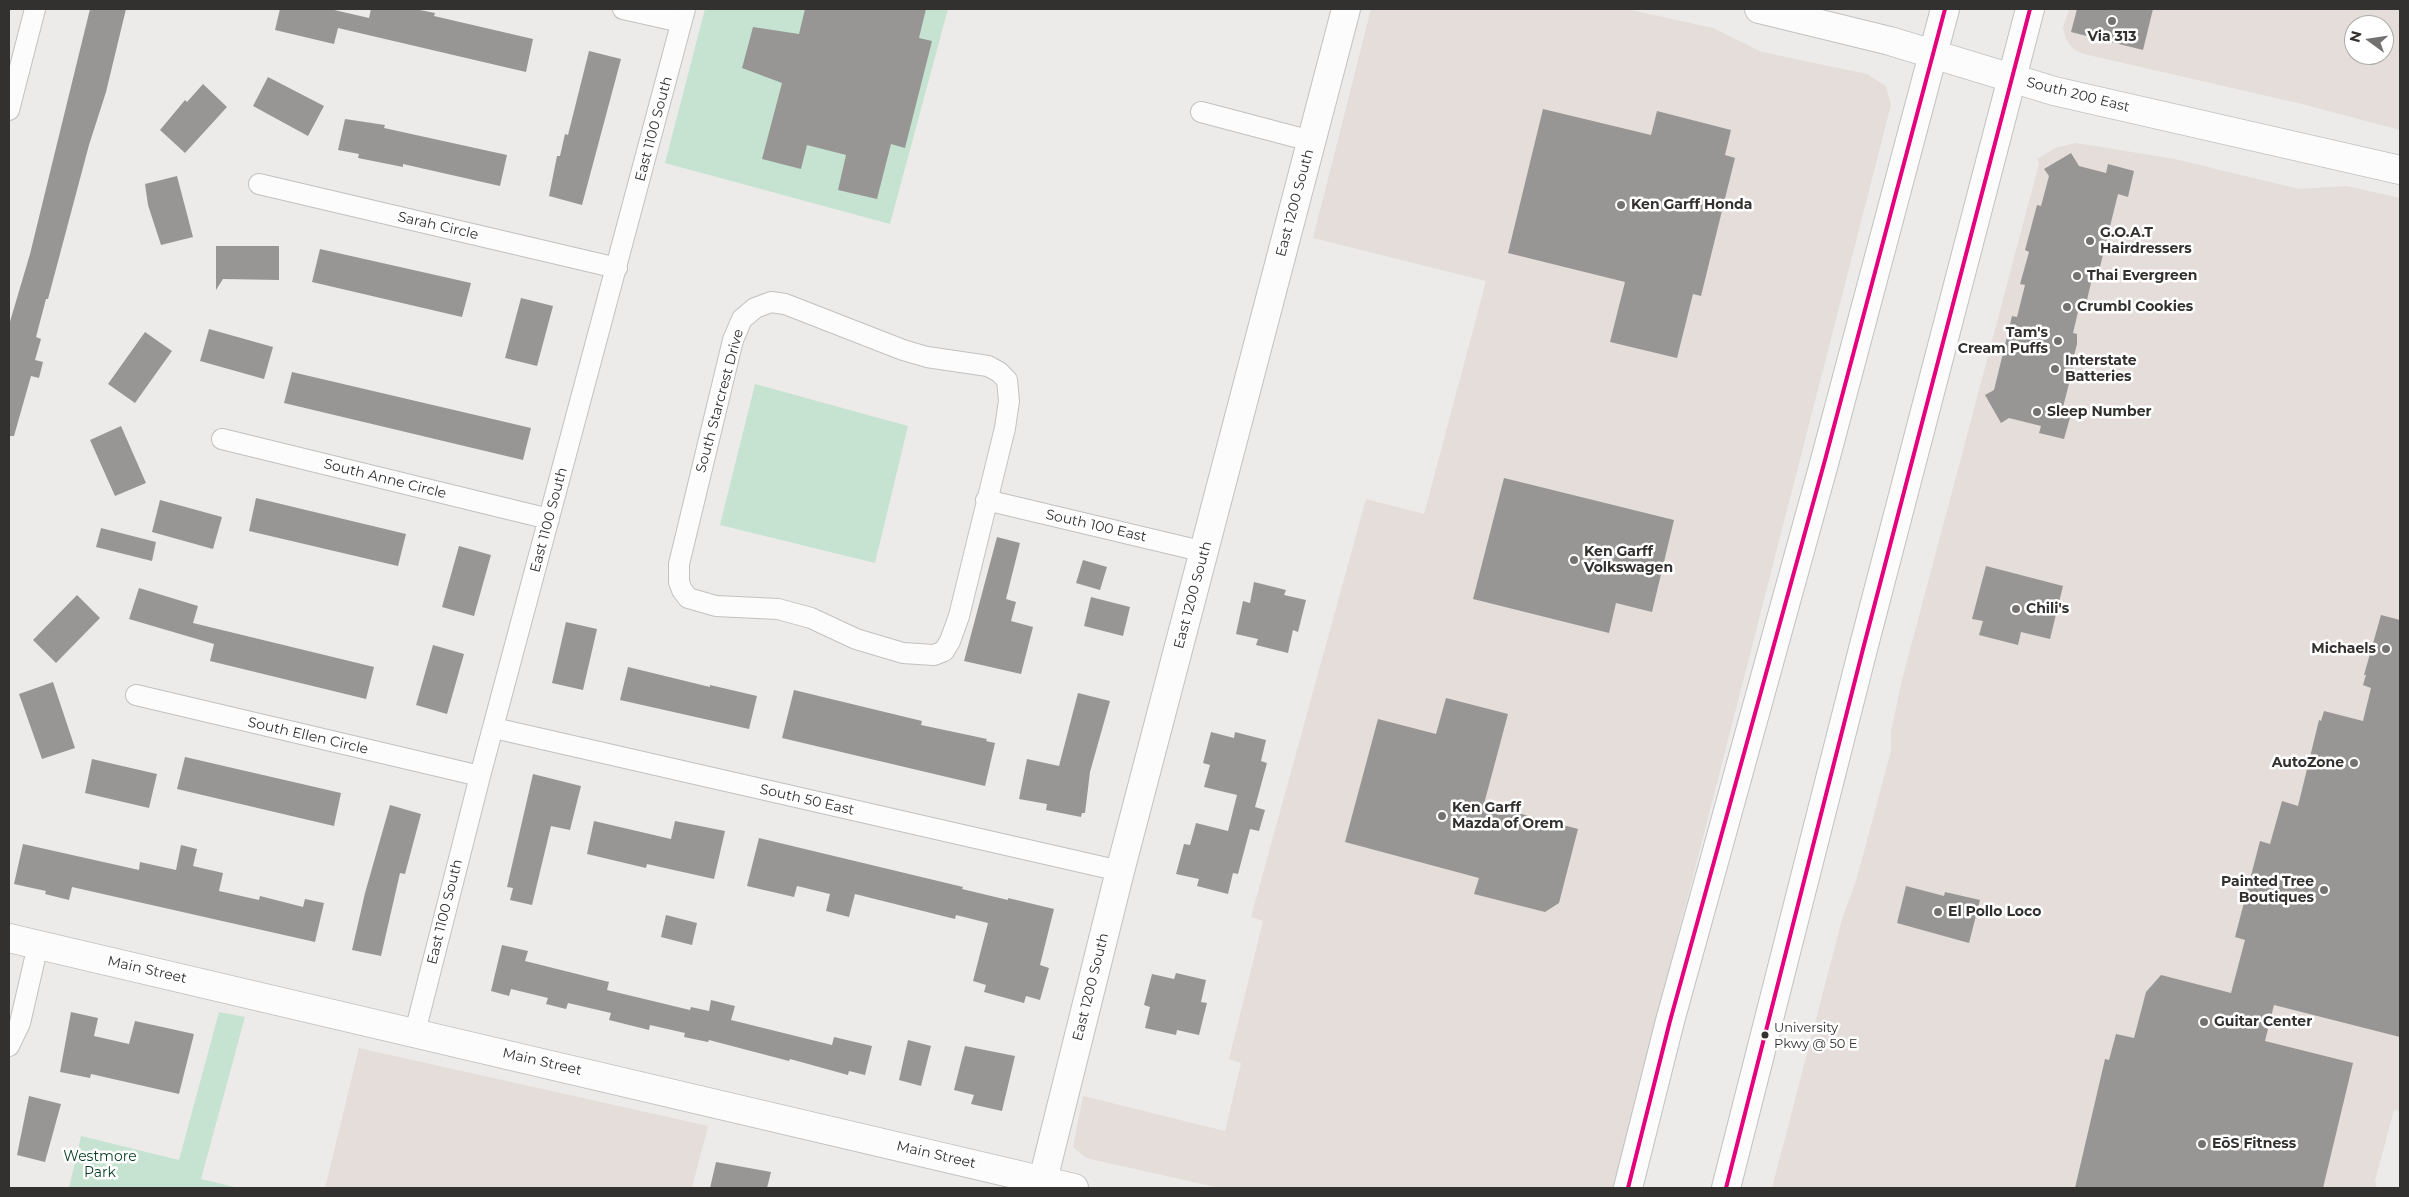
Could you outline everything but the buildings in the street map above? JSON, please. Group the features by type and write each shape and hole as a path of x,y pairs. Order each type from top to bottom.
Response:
{"street":[{"path":"9,110 35,9"},
{"path":"623,9 683,16"},
{"name":"East 1200 South","path":"1042,1185 1120,871 1346,9"},
{"name":"South 200 East","path":"1759,9 1933,54 2054,91 2400,170"},
{"path":"1628,1188 1670,1021 1825,460 1945,9"},
{"path":"1726,1188 1863,649 2030,9"},
{"name":"East 1100 South","path":"415,1032 480,776 683,16"},
{"path":"1201,112 1311,141"},
{"name":"Sarah Circle","path":"259,184 617,268"},
{"name":"South Starcrest Drive","path":"771,302 785,304 903,350 927,357 972,362 988,366 999,372 1006,380 1010,401 986,500 959,616 950,641 944,651 934,655 903,653 856,639 811,618 778,609 716,606 698,602 688,598 679,582 679,564 733,340 742,319 763,304 771,302"},
{"name":"South Anne Circle","path":"222,439 549,520"},
{"name":"South 100 East","path":"986,500 1205,552"},
{"name":"South Ellen Circle","path":"136,696 480,776"},
{"name":"South 50 East","path":"494,728 1120,871"},
{"name":"Main Street","path":"9,938 415,1032 1042,1185 1074,1188"},
{"path":"9,1046 20,1023 38,945"}],"shaded area":[{"path":"1371,9 1627,9 1713,28 1762,52 1867,74 1886,86 1891,105 1613,1188 1220,1188 1086,1158 1073,1147 1083,1096 1225,1131 1241,1063 1229,1059 1263,921 1251,917 1366,499 1424,514 1486,281 1313,238"},
{"path":"2069,9 2400,9 2400,130 2302,104 2084,54 2073,49 2066,39 2063,28"},
{"path":"2076,143 2175,159 2299,189 2347,186 2400,198 2400,1111 2394,1110 2375,1181 2377,1188 1772,1188 1842,919 1856,881 1891,751 1891,731 1902,680 2031,194 2039,163 2037,159 2055,148"},
{"path":"359,1048 708,1126 692,1188 325,1188"}],"green space":[{"path":"705,9 948,9 890,224 665,163"},
{"path":"755,384 908,426 875,563 720,525"},
{"name":"Westmore Park","path":"219,1012 245,1017 201,1179 239,1188 69,1188 81,1136 179,1160"}],"transit line":[{"path":"1628,1188 1670,1021 1825,460 1945,9"},
{"path":"1726,1188 1863,649 2030,9"}],"place":[{"name":"Via 313","path":"2112,21"},
{"name":"Ken Garff Honda","path":"1621,205"},
{"name":"G.O.A.T Hairdressers","path":"2090,241"},
{"name":"Thai Evergreen","path":"2077,276"},
{"name":"Crumbl Cookies","path":"2067,307"},
{"name":"Tam's Cream Puffs","path":"2058,341"},
{"name":"Interstate Batteries","path":"2055,369"},
{"name":"Sleep Number","path":"2037,412"},
{"name":"Ken Garff Volkswagen","path":"1574,560"},
{"name":"Chili's","path":"2016,609"},
{"name":"Michaels","path":"2386,649"},
{"name":"AutoZone","path":"2354,763"},
{"name":"Ken Garff Mazda of Orem","path":"1442,816"},
{"name":"Painted Tree Boutiques","path":"2324,890"},
{"name":"El Pollo Loco","path":"1938,912"},
{"name":"Guitar Center","path":"2204,1022"},
{"name":"University Pkwy @ 50 E","path":"1765,1035"},
{"name":"EōS Fitness","path":"2202,1144"}]}
